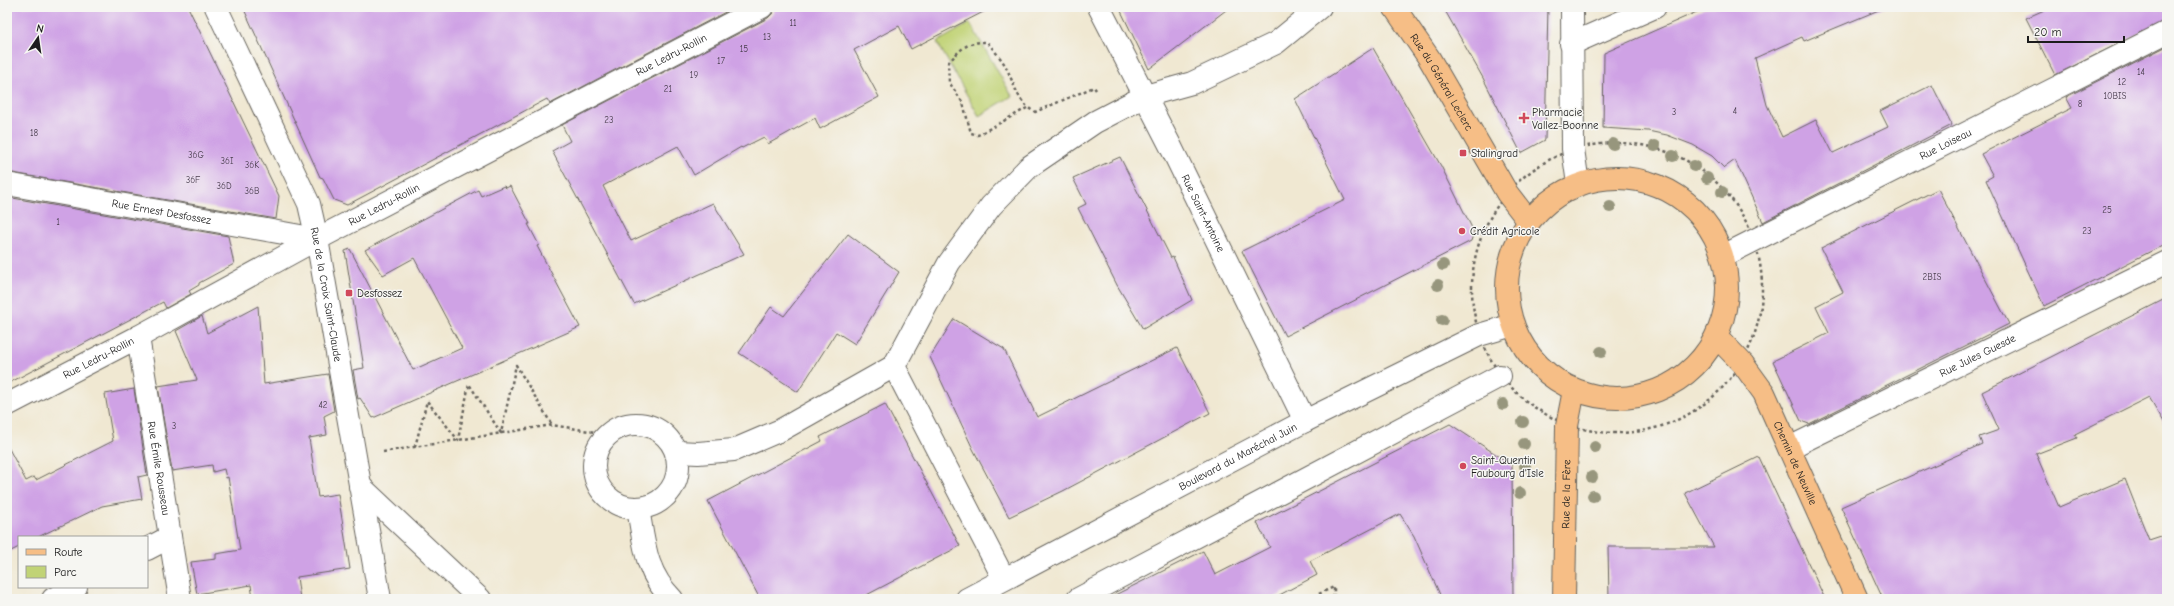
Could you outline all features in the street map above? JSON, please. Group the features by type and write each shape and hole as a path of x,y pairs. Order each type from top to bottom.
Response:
{"main road":[{"name":"Rue du Général Leclerc","path":"1394,7 1429,58 1507,193 1527,219"},
{"path":"1608,178 1638,179 1667,189 1691,206 1711,229 1723,256 1728,284 1726,311 1717,337 1701,361 1679,380 1654,393 1626,398 1597,397 1574,390 1545,372 1526,351 1513,325 1506,291 1511,256 1527,219 1549,200 1578,184 1608,178"},
{"name":"Chemin de Neuville","path":"1717,337 1743,364 1764,393 1857,599"},
{"name":"Rue de la Fère","path":"1564,599 1567,426 1574,390"}],"street":[{"name":"Rue de la Croix Saint-Claude","path":"216,7 309,204 317,239 380,599"},
{"name":"Rue Saint-Antoine","path":"1099,7 1145,96 1305,421"},
{"path":"677,452 698,453 734,450 781,430 894,366 949,263 991,206 1028,167 1095,122 1145,96 1192,83 1242,60 1276,42 1320,7"},
{"path":"1572,7 1571,44 1573,149 1578,184"},
{"path":"1571,44 1655,7"},
{"name":"Rue Ledru-Rollin","path":"7,406 138,337 317,239 758,8"},
{"name":"Rue Loiseau","path":"1723,256 2167,32"},
{"name":"Rue Ernest Desfossez","path":"7,184 317,239"},
{"name":"Rue Jules Guesde","path":"1789,448 2167,262"},
{"name":"Boulevard du Maréchal Juin","path":"967,599 1305,421 1479,336 1513,325"},
{"name":"Rue Émile Rousseau","path":"138,337 180,599"},
{"path":"894,366 1004,580"},
{"path":"1078,599 1500,376"},
{"path":"633,423 648,424 660,430 671,440 677,452 679,466 677,480 670,492 659,502 646,507 638,508 618,504 607,496 598,485 594,472 594,458 599,445 608,434 620,426 633,423"},
{"path":"360,486 480,599"},
{"path":"638,508 647,561 661,588 672,599"},
{"path":"148,548 170,537"},
{"path":"53,599 74,588"}],"path":[{"path":"1027,108 978,135 971,133 963,103 949,82 948,63 961,50 975,42 987,42 1004,64 1014,89 1027,108 1035,112 1094,87 1111,114"},
{"path":"1618,142 1662,149 1702,169 1734,201 1756,240 1764,282 1760,324 1743,364 1710,402 1666,426 1616,435 1567,426 1530,406 1500,376 1479,336 1472,298 1474,260 1486,224 1507,193 1537,166 1573,149 1618,142"},
{"path":"501,433 516,365 552,425"},
{"path":"458,440 469,384 501,433"},
{"path":"415,447 426,400 458,440"},
{"path":"355,457 552,425 608,434"},
{"path":"1308,599 1334,586 1334,599"}],"green space":[{"path":"970,23 1012,96 979,116 937,42"}],"building":[{"path":"7,7 188,7 279,196 276,219 7,172"},
{"path":"243,7 735,7 550,104 547,99 347,205 334,200 323,178 320,177"},
{"path":"774,7 993,7 911,49 899,26 854,50 879,97 820,129 815,118 768,144 764,137 742,148 741,147 694,175 678,146 603,186 631,241 713,203 744,254 634,304 552,151 570,141 562,125 768,18 773,13"},
{"path":"1119,7 1230,7 1149,69"},
{"path":"1443,7 1548,7 1545,140 1521,153 1483,78"},
{"path":"1708,7 1886,7 1804,41 1802,37 1755,58 1767,105 1782,137 1816,120 1833,153 1888,127 1880,111 1932,85 1952,125 1763,222 1735,160 1724,168 1712,156 1693,145 1667,135 1648,131 1603,128 1604,53"},
{"path":"2051,7 2167,7 2167,20 2055,75 2026,18"},
{"path":"2167,46 2167,243 2044,306 1986,180 1993,176 1981,154 2072,108 2066,97"},
{"path":"1373,48 1441,166 1474,232 1471,241 1285,336 1242,251 1345,200 1295,99"},
{"path":"1120,157 1171,258 1173,257 1192,300 1143,329 1117,285 1078,208 1086,204 1073,178"},
{"path":"504,186 506,188 510,186 530,224 528,224 539,245 537,246 580,327 373,418 360,398 358,399 353,370 364,368 345,251 350,249 413,370 462,348 414,258 383,275 365,250 478,190 481,196"},
{"path":"1938,189 2009,324 1809,424 1801,421 1773,361 1829,333 1816,306 1843,292 1821,248"},
{"path":"7,197 228,236 234,264 199,283 199,285 189,291 191,294 166,308 163,302 7,384"},
{"path":"848,234 899,272 855,344 836,332 798,392 739,353 771,307 784,316"},
{"path":"2167,298 2167,427 2149,397 2075,434 2077,438 2036,454 2059,507 2125,479 2149,540 2167,534 2167,599 1883,599 1841,507 1982,444 1979,437 1999,430 1982,392"},
{"path":"258,306 264,384 328,374 334,411 324,416 327,435 309,438 318,497 338,494 350,569 297,577 300,599 253,599 251,585 197,594 191,562 216,559 216,554 240,550 228,477 226,478 224,469 213,472 212,465 172,471 158,386 197,380 176,331 202,316 207,333"},
{"path":"954,319 1004,349 1037,417 1177,348 1210,413 1063,491 1009,517 973,449 930,357"},
{"path":"134,389 147,475 138,477 142,499 102,506 40,536 18,536 18,548 7,553 7,445 26,481 34,477 36,480 113,441 105,394"},
{"path":"885,404 960,546 859,599 760,599 708,501 822,441 820,437"},
{"path":"1450,424 1512,465 1513,599 1441,597 1414,536 1400,514 1310,561 1317,575 1272,599 1107,599 1203,551 1215,575 1270,547 1257,523"},
{"path":"1759,457 1825,599 1609,599 1608,547 1714,547 1685,493"}],"place":[{"name":"Pharmacie Vallez-Boonne","path":"1524,118"},
{"name":"Stalingrad","path":"1463,153"},
{"name":"Crédit Agricole","path":"1462,231"},
{"name":"Desfossez","path":"349,293"},
{"name":"Saint-Quentin Faubourg d'Isle","path":"1463,466"}]}
